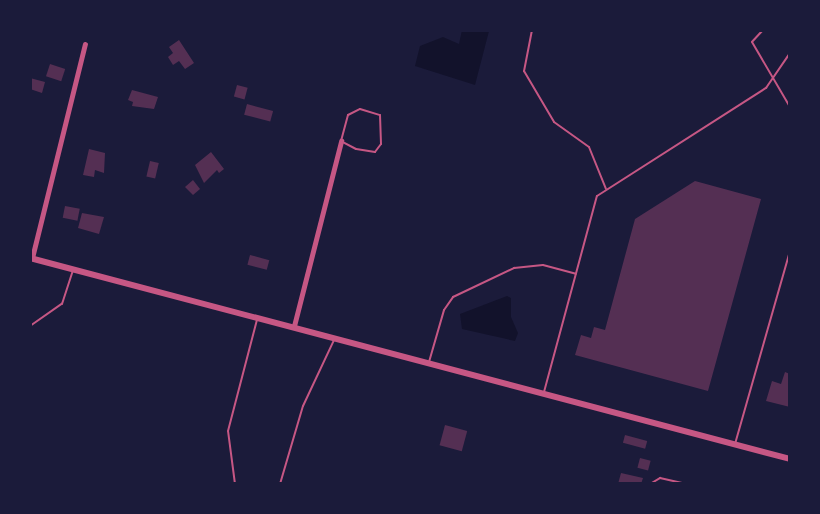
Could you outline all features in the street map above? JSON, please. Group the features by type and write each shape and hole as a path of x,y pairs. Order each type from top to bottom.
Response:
{"street":[{"path":"85,44 31,258 258,316 790,459"},
{"path":"294,327 341,141"}],"lane":[{"path":"532,30 524,71 554,122 589,147 606,190"},
{"path":"763,30 752,42 773,82 790,106"},
{"path":"543,392 597,196 773,82 790,53"},
{"path":"360,110 380,115 381,144 375,152 356,149 341,141 348,115 360,110"},
{"path":"735,444 790,251"},
{"path":"429,362 444,310 453,297 514,268 543,265 576,274"},
{"path":"30,326 62,304 74,269"},
{"path":"235,484 228,431 258,316"},
{"path":"280,484 303,406 335,337"},
{"path":"650,484 660,478 685,484"}],"shaded area":[{"path":"462,30 489,31 475,85 415,66 420,46 443,37 459,44"},
{"path":"507,296 511,298 511,317 518,333 515,341 462,329 460,314"}],"building":[{"path":"179,40 194,63 185,69 179,61 173,65 168,57 173,53 169,47"},
{"path":"50,64 65,69 61,81 46,76"},
{"path":"30,78 45,82 42,93 30,89"},
{"path":"237,85 248,88 245,99 234,97"},
{"path":"132,90 158,97 154,109 132,106 133,102 128,100"},
{"path":"247,104 273,111 270,122 244,115"},
{"path":"89,149 105,153 104,173 95,170 94,177 83,175"},
{"path":"211,152 224,169 219,173 217,170 204,183 195,165"},
{"path":"150,161 159,163 155,179 146,177"},
{"path":"193,180 200,189 193,195 185,187"},
{"path":"695,181 761,199 708,391 575,355 581,335 591,338 594,327 605,330 635,219"},
{"path":"65,206 80,209 77,221 63,218"},
{"path":"82,213 104,217 99,234 78,228"},
{"path":"250,255 269,260 267,270 247,265"},
{"path":"785,372 790,374 790,407 766,401 772,381 781,384"},
{"path":"445,425 467,431 462,451 440,445"},
{"path":"625,435 647,441 645,449 623,443"},
{"path":"640,458 651,461 648,471 637,468"},
{"path":"621,473 643,478 641,484 618,484"}]}
